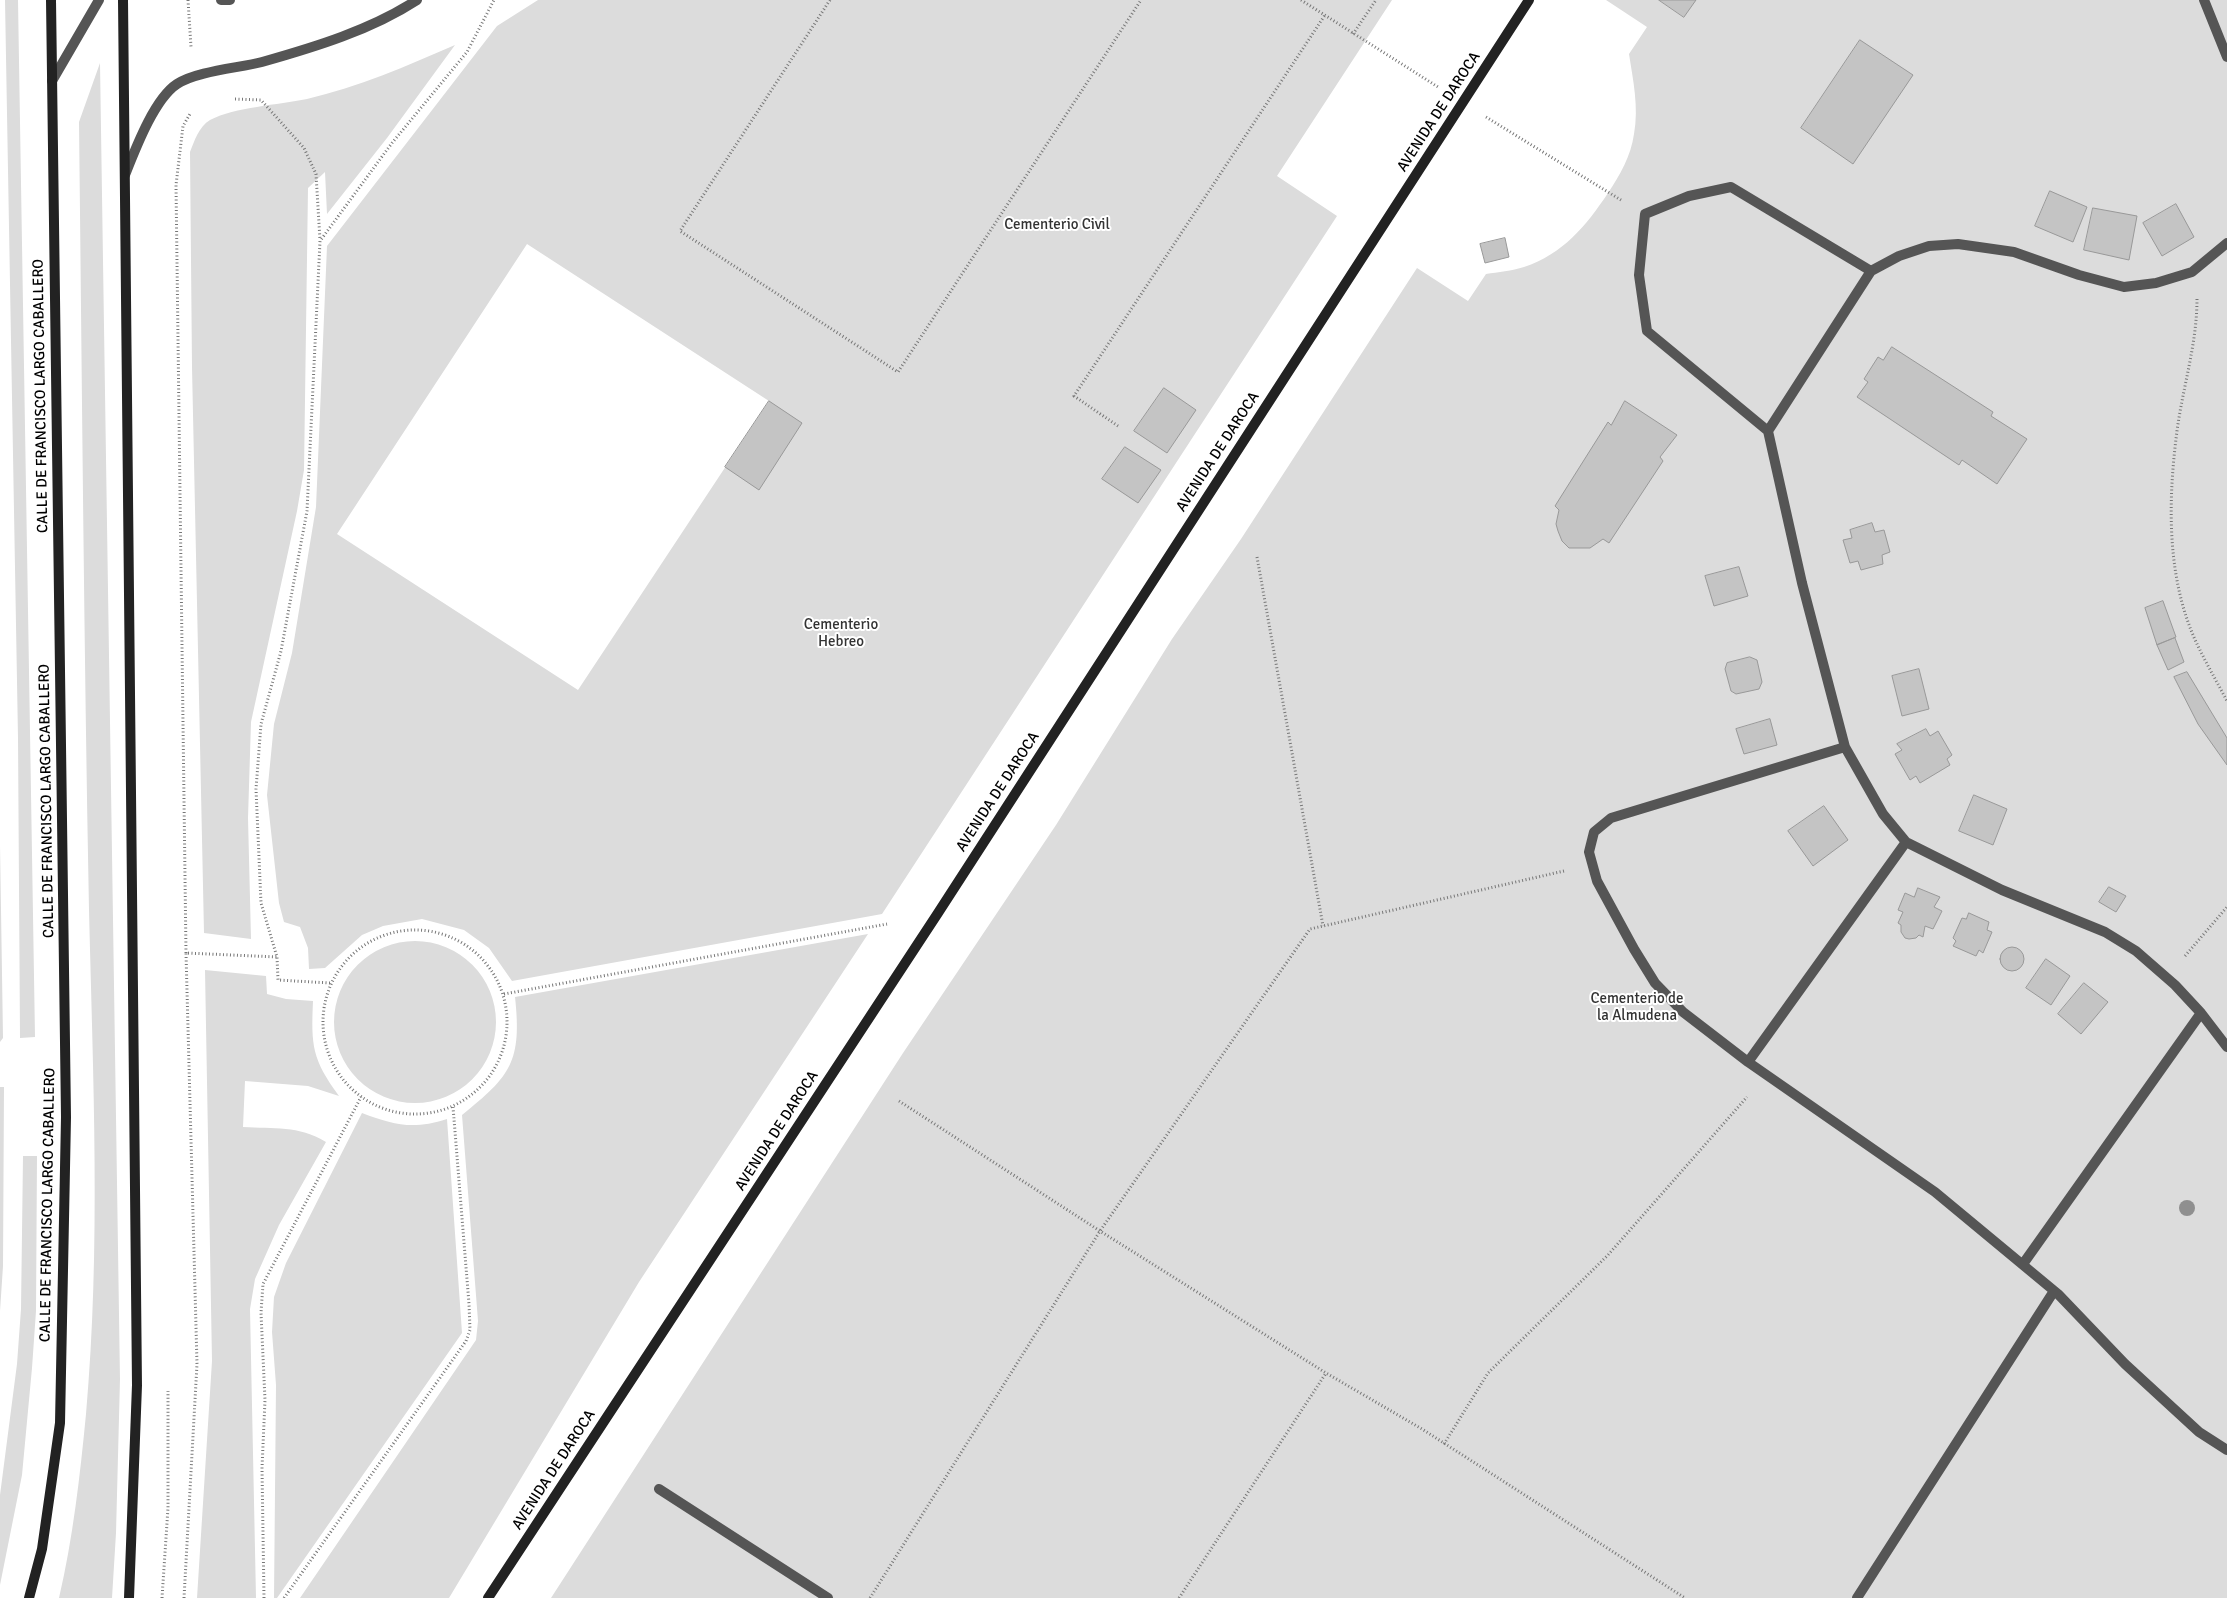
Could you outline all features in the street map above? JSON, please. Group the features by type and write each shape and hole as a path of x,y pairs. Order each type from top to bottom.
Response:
{"main road":[{"name":"CALLE DE FRANCISCO LARGO CABALLERO","path":"29,1598 42,1549 60,1423 66,1127 51,0"},
{"path":"123,0 137,1385 129,1598"},
{"name":"AVENIDA DE DAROCA","path":"488,1598 938,913 1529,0"}],"street":[{"path":"52,81 99,0"},
{"path":"221,0 230,0"},
{"path":"124,179 146,126 160,103 177,84 193,77 262,62 331,40 374,22 417,0"},
{"path":"2204,0 2227,57"},
{"path":"1871,271 1730,187 1689,196 1645,214 1639,275 1647,330 1768,431 1802,583 1845,747 1883,814 1906,842 2002,890 2073,917 2105,932 2136,951 2167,977 2201,1012 2227,1047"},
{"path":"1768,431 1871,271 1899,256 1929,246 1958,244 2014,252 2079,275 2124,286 2156,283 2192,272 2227,242"},
{"path":"1845,747 1612,818 1594,832 1589,852 1597,881 1655,983 1683,1012 1766,1075 1934,1192 2054,1291 2138,1377 2199,1432 2227,1450"},
{"path":"1748,1062 1906,842"},
{"path":"2023,1264 2201,1012"},
{"path":"1857,1598 2054,1291"},
{"path":"660,1489 828,1598"}],"path":[{"path":"184,1598 197,1364 186,953 176,185 183,126 201,96 193,77 188,0"},
{"path":"320,241 392,143 467,52 494,0"},
{"path":"830,0 680,231 898,372 1141,0"},
{"path":"1353,34 1376,0"},
{"path":"1118,426 1074,396 1325,16"},
{"path":"229,98 262,100 304,148 316,174 320,241 306,511 281,651 260,724 256,789 261,903 277,957 278,980 330,983"},
{"path":"2192,272 2197,288 2197,327 2177,430 2170,515 2180,593 2196,642 2227,701"},
{"path":"1257,557 1323,926"},
{"path":"870,1598 1100,1232 1310,928 1593,864"},
{"path":"2167,977 2227,908"},
{"path":"504,994 887,924"},
{"path":"420,929 448,935 472,948 491,969 504,994 508,1021 504,1047 494,1072 476,1092 453,1106 430,1114 405,1114 382,1108 361,1097 339,1074 325,1046 323,1014 330,983 346,960 367,942 393,932 420,929"},
{"path":"186,953 277,957"},
{"path":"1444,1444 1488,1373 1608,1255 1766,1075"},
{"path":"264,1598 262,1468 265,1400 261,1313 263,1284 361,1097"},
{"path":"899,1101 1100,1232 1444,1444 1685,1598"},
{"path":"284,1598 466,1341 470,1330 470,1304 453,1106"},
{"path":"1179,1598 1326,1373"}],"green space":[{"path":"5,0 18,0 35,1037 20,1038 18,738"},
{"path":"538,0 1392,0 1277,176 1337,216 882,914 512,981 489,948 464,930 422,919 383,926 362,935 325,968 309,969 308,948 300,927 284,922 279,903 267,795 274,724 292,653 316,507 327,246 497,26","holes":["527,244 769,401 578,690 337,534"]},
{"name":"Cementerio de la Almudena","path":"1606,0 2227,0 2227,1598 551,1598 903,1053 1056,825 1172,639 1241,539 1417,268 1468,301 1486,274 1524,267 1562,247 1591,217 1608,193 1624,165 1633,142 1636,104 1629,54 1647,27"},
{"path":"455,45 387,138 327,214 325,172 308,188 304,470 297,511 251,722 248,818 251,939 204,933 192,367 190,152 197,134 210,120 244,109 326,94 401,68"},
{"path":"100,63 120,1379 116,1533 112,1598 59,1598 72,1530 86,1414 91,1351 95,1225 86,713 79,122"},
{"path":"0,845 3,1038 0,1042"},
{"path":"868,934 639,1282 449,1598 300,1598 476,1340 478,1321 462,1115 492,1089 510,1065 517,1037 515,997"},
{"path":"423,941 439,944 453,950 467,959 478,970 493,998 496,1022 495,1038 487,1060 478,1074 467,1085 439,1100 407,1103 391,1100 377,1094 363,1085 352,1074 337,1046 334,1014 337,998 343,984 352,970 363,959 391,944"},
{"path":"205,970 266,976 267,994 286,999 313,1001 312,1030 315,1052 323,1072 339,1096 308,1086 245,1081 243,1127 296,1130 326,1142 279,1225 255,1279 250,1309 256,1598 197,1598 212,1361"},
{"path":"0,1087 4,1087 3,1266 0,1311"},
{"path":"362,1113 384,1121 404,1125 424,1124 447,1119 462,1333 277,1598 274,1598 276,1385 272,1332 274,1297 286,1263"},
{"path":"23,1156 37,1156 36,1311 22,1475 0,1585 0,1495 17,1364 21,1309"}],"building":[{"path":"1659,0 1696,0 1684,17"},
{"path":"1860,40 1913,75 1853,164 1801,128"},
{"path":"2050,191 2087,207 2073,242 2035,226"},
{"path":"2176,204 2194,237 2162,256 2143,223"},
{"path":"2093,208 2137,216 2129,260 2084,250"},
{"path":"1505,238 1509,257 1485,263 1480,244"},
{"path":"1892,347 1993,412 1991,416 2027,439 1997,484 1962,460 1959,465 1857,397 1868,382 1864,379 1878,357 1883,360"},
{"path":"1164,388 1196,410 1167,453 1134,431"},
{"path":"769,401 802,423 759,490 725,467"},
{"path":"1625,401 1677,435 1660,457 1663,461 1609,543 1603,539 1590,548 1569,548 1562,541 1558,531 1556,524 1559,510 1555,506 1608,422 1611,425"},
{"path":"1125,447 1161,470 1138,503 1102,479"},
{"path":"1872,523 1875,532 1884,530 1890,552 1882,555 1883,564 1861,570 1858,561 1850,563 1843,540 1852,538 1850,530"},
{"path":"1739,567 1748,596 1714,606 1705,576"},
{"path":"2163,601 2176,637 2157,645 2145,608"},
{"path":"2175,638 2184,662 2168,670 2157,645"},
{"path":"1750,657 1757,660 1762,682 1759,689 1736,694 1731,691 1725,669 1727,663"},
{"path":"1919,669 1929,709 1902,716 1892,676"},
{"path":"2187,672 2227,738 2227,765 2198,724 2174,677"},
{"path":"1770,719 1777,745 1744,754 1736,729"},
{"path":"1926,729 1930,736 1938,731 1952,755 1947,759 1950,765 1920,783 1916,776 1910,780 1895,754 1902,750 1897,744"},
{"path":"1974,795 2007,809 1993,845 1959,831"},
{"path":"1824,806 1848,840 1813,866 1788,831"},
{"path":"2109,887 2126,896 2116,912 2099,902"},
{"path":"1918,888 1940,897 1934,907 1942,911 1933,929 1925,926 1923,937 1919,935 1916,938 1909,939 1905,938 1901,932 1901,925 1898,923 1903,912 1898,910 1905,893 1914,897"},
{"path":"1969,913 1989,922 1987,930 1992,932 1983,953 1979,950 1976,956 1953,946 1956,941 1953,938 1962,918 1966,919"},
{"path":"2012,947 2017,948 2023,954 2023,964 2017,970 2012,971 2007,970 2001,964 2000,959 2001,954 2007,948"},
{"path":"2046,959 2070,976 2051,1005 2026,988"},
{"path":"2084,983 2108,1002 2081,1034 2058,1014"}],"park label":[{"name":"Cementerio Civil","path":"1057,225"},
{"name":"Cementerio Hebreo","path":"841,634"}]}
